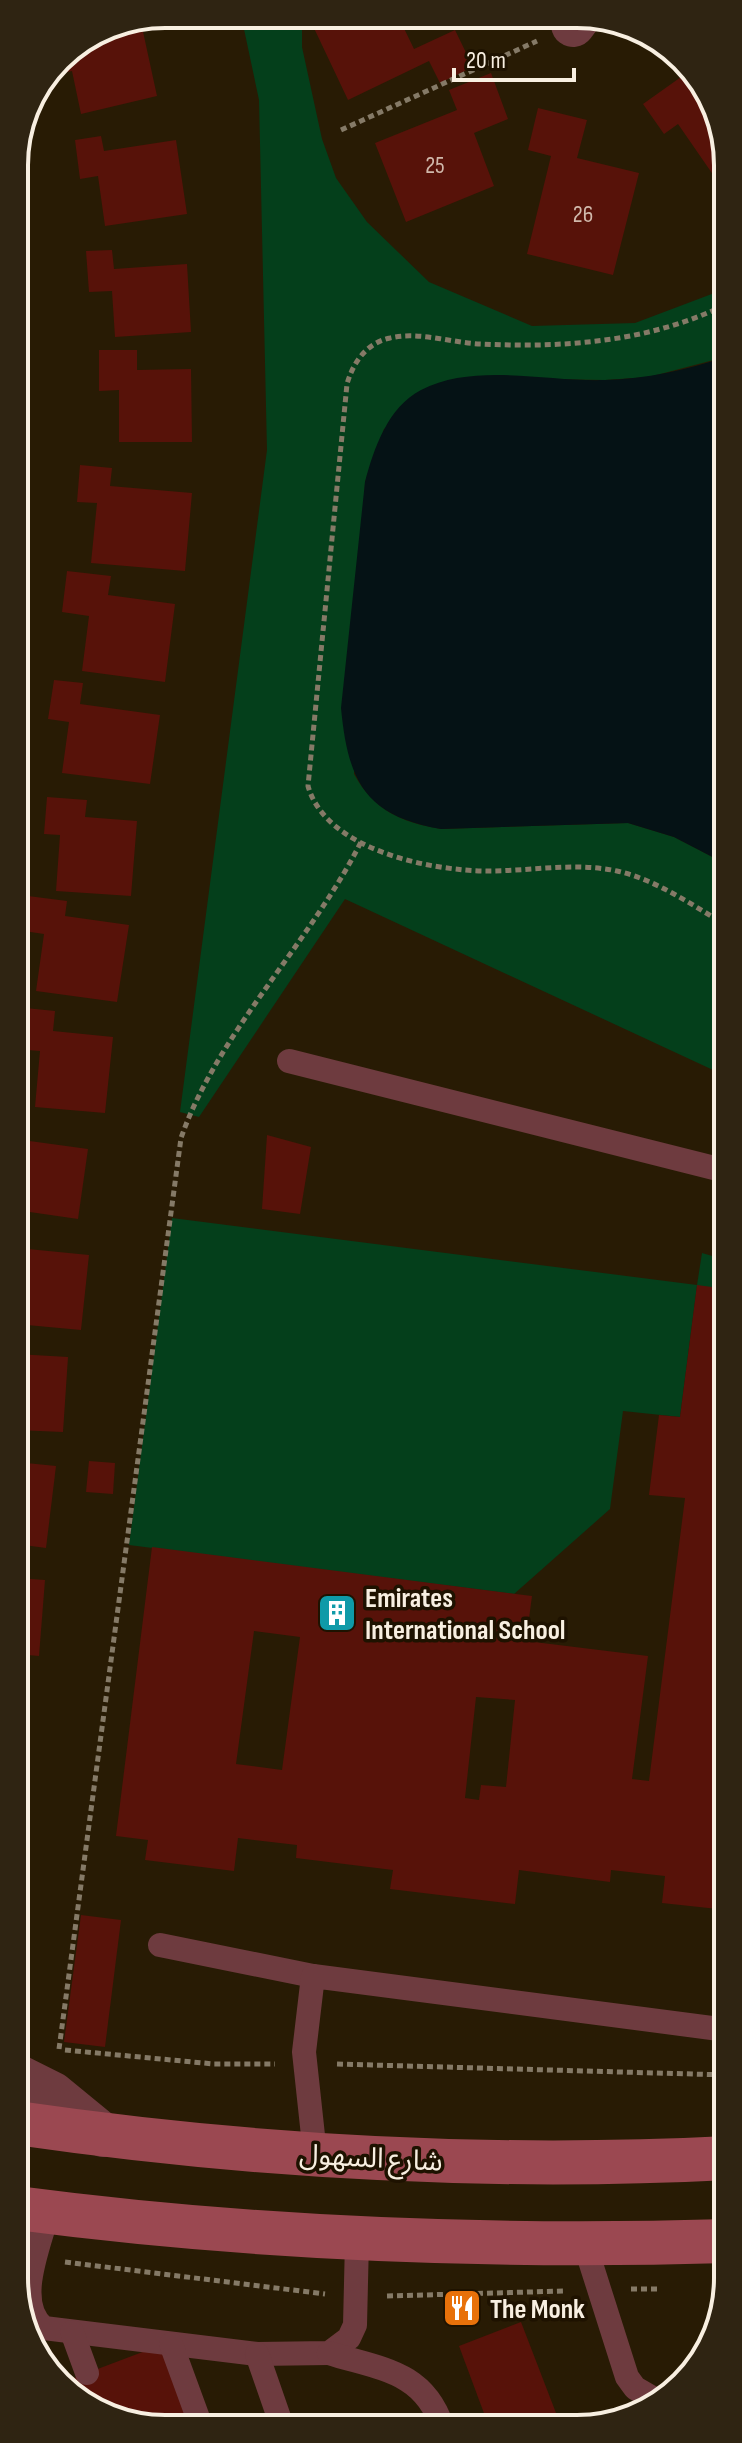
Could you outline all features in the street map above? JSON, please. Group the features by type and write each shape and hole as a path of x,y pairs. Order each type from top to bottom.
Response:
{"main road":[{"name":"شارع السهول","path":"28,2125 103,2135 315,2154 608,2164 714,2158"},
{"path":"32,2210 357,2241 585,2245 714,2241"}],"street":[{"path":"35,2085 103,2135"}],"lane":[{"path":"289,1061 714,1168"},
{"path":"160,1945 313,1976 714,2028"},
{"path":"313,1976 306,2017 306,2064 315,2154"},
{"path":"29,2285 32,2210"},
{"path":"329,2353 349,2338 355,2325 357,2241"},
{"path":"585,2245 627,2377 635,2388 647,2395"},
{"path":"37,2327 257,2354 329,2353 394,2372 412,2381 427,2394 437,2415"},
{"path":"72,2332 87,2373"},
{"path":"171,2344 197,2415"},
{"path":"257,2354 278,2415"}],"path":[{"path":"341,130 561,28"},
{"path":"714,310 693,321 623,339 550,346 389,338 367,349 351,369 345,400 308,786 322,818 361,842 420,863 489,871 588,867 618,871 647,880 714,918"},
{"path":"35,2085 59,2050 181,1138 206,1081 330,899 361,842"},
{"path":"59,2050 214,2064 714,2075"}],"green space":[{"path":"244,28 302,28 302,47 322,139 336,178 367,222 429,282 532,326 635,323 714,293 714,360 649,377 605,380 475,378 384,429 365,482 354,774 370,797 390,812 413,823 441,829 628,823 674,837 714,858 714,1070 345,899 199,1117 180,1112 267,450 259,100"},
{"path":"172,1218 697,1285 702,1253 714,1256 714,1288 697,1286 680,1417 623,1411 610,1509 514,1594 129,1545"}],"shaded area":[{"path":"714,360 714,858 674,837 628,823 441,829 394,815 378,804 365,791 356,775 344,734 341,708 365,482 378,442 391,418 409,397 421,390 464,377 512,375 620,379"}],"building":[{"path":"314,28 404,28 414,49 455,30 473,67 440,83 429,61 348,100"},
{"path":"143,30 157,96 81,114 72,71 65,72 97,46 121,35"},
{"path":"491,73 508,119 474,133 494,186 406,222 375,143 457,110 449,90"},
{"path":"681,77 707,121 714,176 678,124 664,134 643,104"},
{"path":"538,108 587,120 577,158 639,173 613,275 527,254 551,156 528,150"},
{"path":"101,136 104,151 176,140 187,214 105,226 98,176 80,179 75,140"},
{"path":"112,250 114,269 187,264 191,332 115,337 112,291 89,292 86,251"},
{"path":"99,350 137,350 137,370 191,369 192,442 119,442 119,390 99,391"},
{"path":"80,465 112,468 110,486 192,493 185,571 91,563 97,503 77,502"},
{"path":"67,571 111,576 108,595 175,604 165,682 82,671 89,616 62,612"},
{"path":"54,680 83,683 80,704 160,715 150,784 62,773 69,722 48,719"},
{"path":"47,797 87,800 85,817 137,821 131,896 56,891 60,835 44,834"},
{"path":"28,896 67,901 65,916 129,925 117,1002 36,991 44,934 28,932"},
{"path":"28,1008 55,1011 53,1031 113,1037 105,1113 35,1107 40,1051 28,1050"},
{"path":"267,1135 311,1147 300,1214 262,1209"},
{"path":"28,1141 88,1149 78,1219 28,1212"},
{"path":"28,1249 89,1255 81,1330 28,1325"},
{"name":"Emirates International School","path":"697,1285 714,1287 714,1909 662,1903 665,1876 611,1870 610,1882 519,1870 515,1904 390,1889 393,1870 296,1858 297,1845 238,1838 234,1871 145,1860 148,1840 116,1836 152,1547 532,1596 526,1641 648,1656 632,1779 649,1781 685,1498 649,1495 659,1415 680,1417","holes":["254,1631 300,1637 282,1770 236,1764","476,1697 515,1700 506,1787 481,1785 479,1800 465,1798"]},
{"path":"28,1355 68,1357 63,1432 28,1431"},
{"path":"89,1461 115,1463 113,1494 86,1492"},
{"path":"28,1463 56,1466 46,1548 28,1546"},
{"path":"28,1579 45,1580 39,1656 28,1655"},
{"path":"81,1915 121,1920 105,2047 64,2042"},
{"path":"521,2322 557,2415 485,2415 459,2346"},
{"path":"161,2345 187,2415 138,2412 113,2405 72,2379"}],"place":[{"name":"Emirates International School","path":"337,1613"},
{"name":"The Monk","path":"462,2308"}]}
